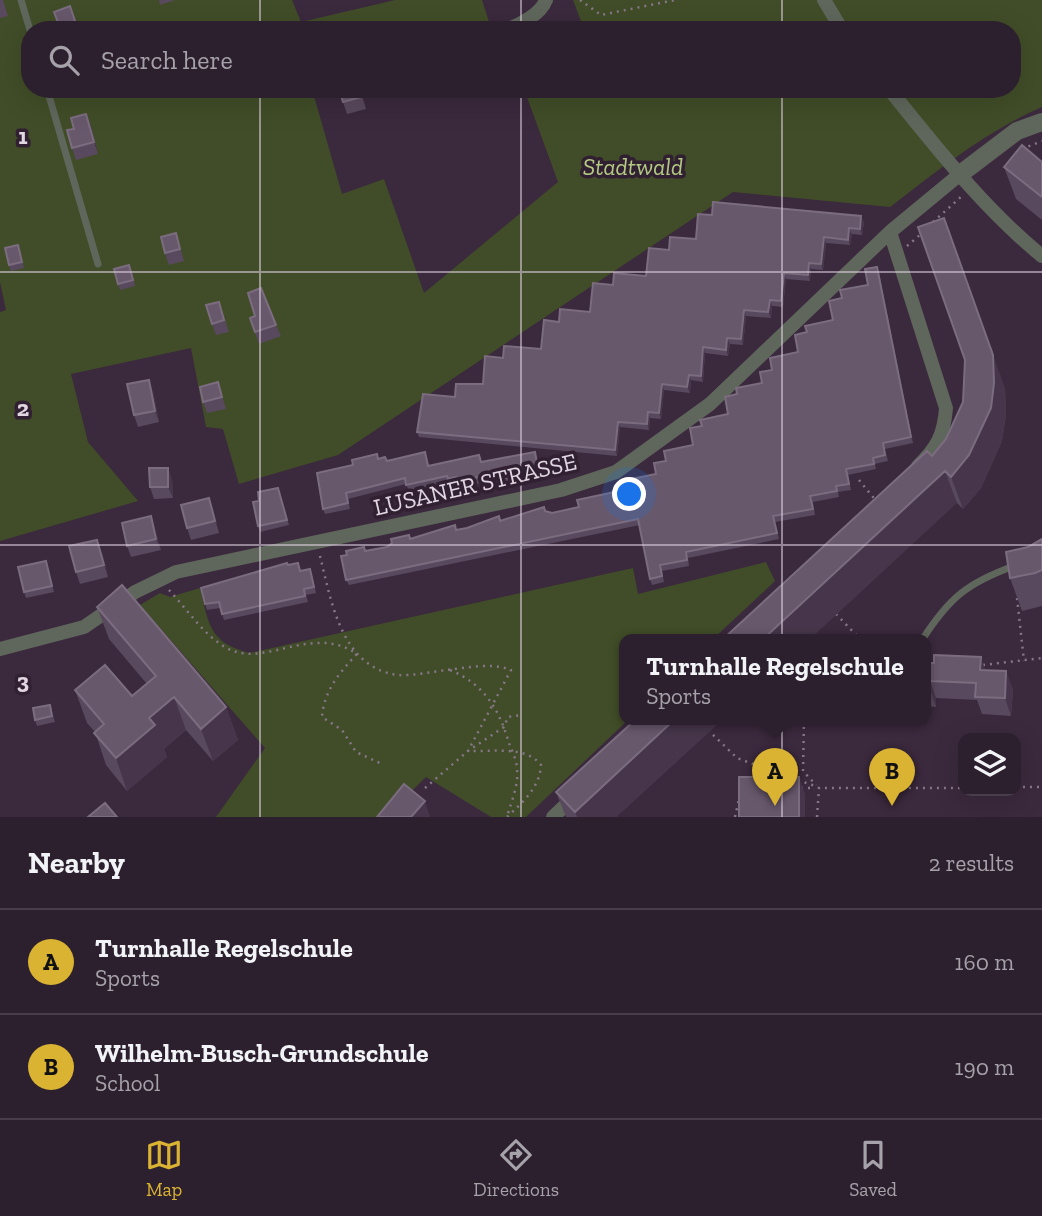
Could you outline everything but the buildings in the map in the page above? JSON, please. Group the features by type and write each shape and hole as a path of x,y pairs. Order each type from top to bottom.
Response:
{"street":[{"path":"524,21 544,7 546,0"},
{"path":"824,0 837,21"},
{"path":"896,98 1007,228 1042,256"},
{"path":"959,174 1017,131 1042,122"},
{"name":"LUSANER STRASSE","path":"0,649 85,627 158,579 176,572 561,491 616,472 710,404 890,232 959,174"},
{"path":"890,232 946,408 944,428 937,449 908,476"},
{"path":"1014,566 1032,559"},
{"path":"553,817 583,788"}],"lane":[{"path":"22,0 28,21"},
{"path":"50,98 98,264"},
{"path":"927,634 954,598 976,580 1014,566"}],"path":[{"path":"580,0 601,15 675,0"},
{"path":"859,480 878,503"},
{"path":"317,542 333,610 340,629 357,654"},
{"path":"158,579 219,643 233,652 249,653 308,643 344,645 377,668 398,675 504,667 511,670 468,751"},
{"path":"1017,593 1024,661"},
{"path":"830,608 856,634"},
{"path":"357,654 338,675 323,701 322,718 342,730 356,752 382,764"},
{"path":"978,665 1042,658"},
{"path":"449,670 464,676 494,704 504,727 517,767 517,782 507,817"},
{"path":"425,788 468,751 504,727 508,716 522,715"},
{"path":"704,725 737,758 819,788"},
{"path":"804,725 803,771 819,788 817,817"},
{"path":"468,751 512,752 535,757 541,765 541,777 526,800 507,817"},
{"path":"793,788 958,788"},
{"path":"1021,788 1042,788"},
{"path":"735,817 741,790"}],"green space":[{"name":"Stadtwald","path":"0,0 292,0 301,21 21,21 21,98 315,98 342,194 384,179 424,293 558,182 527,98 1021,98 1021,21 581,21 573,0 1042,0 1042,107 982,139 890,207 733,192 338,455 239,484 223,429 206,427 191,348 71,374 88,442 138,501 0,541 0,312 6,310 0,282"},
{"path":"395,0 482,0 489,21 305,21"},
{"path":"766,562 775,581 718,634 619,634 619,725 623,725 526,817 491,817 426,777 385,817 216,817 265,748 140,605 160,593 170,597 200,588 209,622 218,637 236,649 249,653 633,568 638,594"}],"place":[{"name":"Turnhalle Regelschule","path":"775,806"},
{"name":"Wilhelm-Busch-Grundschule","path":"892,806"}]}
